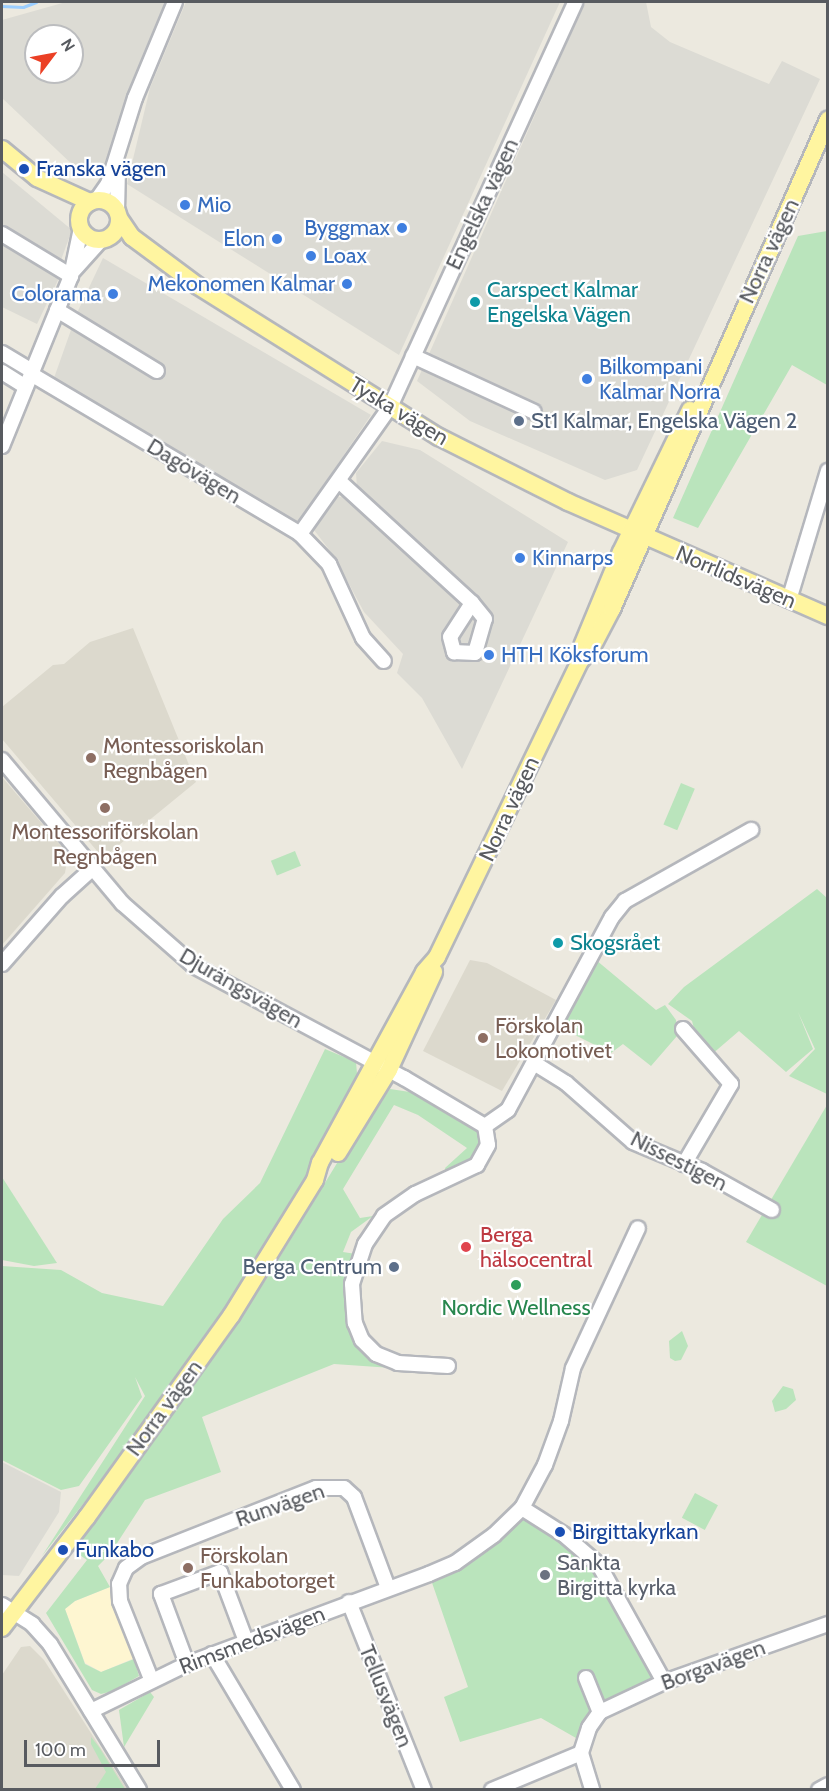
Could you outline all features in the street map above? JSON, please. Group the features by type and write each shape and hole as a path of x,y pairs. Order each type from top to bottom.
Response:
{"main road":[{"name":"Norra vägen","path":"2,1628 8,1609 231,1316 315,1180 327,1169 382,1066 429,986 437,957 580,661 591,649 638,534 701,409 708,382 828,120"},
{"path":"2,149 37,178 90,238 103,239 115,231 118,215 107,203 93,201 37,178"},
{"path":"80,225 82,209 93,201"},
{"name":"Tyska vägen","path":"118,215 132,237 164,263 390,407 527,483 638,534"},
{"name":"Tyska vägen","path":"103,239 164,263"},
{"name":"Norrlidsvägen","path":"638,534 828,616"}],"street":[{"path":"93,201 108,184 135,98 175,2"},
{"name":"Engelska vägen","path":"390,407 575,2"},
{"path":"118,156 118,215"},
{"path":"2,446 72,274 80,225"},
{"path":"2,234 72,274"},
{"path":"72,274 103,239"},
{"path":"57,310 158,372"},
{"path":"2,353 30,377"},
{"path":"413,356 534,412"},
{"path":"2,372 30,377"},
{"name":"Dagövägen","path":"30,377 300,534 329,564 363,638 384,661"},
{"path":"300,534 390,407"},
{"path":"789,600 828,471"},
{"path":"339,481 472,603"},
{"name":"Djurängsvägen","path":"2,760 150,932 194,966 382,1066 485,1126"},
{"path":"448,1366 398,1363 376,1354 362,1340 355,1323 352,1284 365,1244 384,1216 415,1194 477,1165 488,1145 485,1126 508,1110 612,917 625,901 751,830"},
{"path":"2,964 62,896 93,868"},
{"path":"684,1029 731,1084 684,1164"},
{"name":"Nissestigen","path":"534,1063 566,1083 633,1142 684,1164 772,1210"},
{"name":"Rimsmedsvägen","path":"91,1712 151,1679 187,1664 455,1563 494,1535 522,1508 545,1465 561,1421 573,1368 638,1228"},
{"name":"Runvägen","path":"151,1679 120,1601 119,1584 126,1568 141,1557 316,1488 344,1488 354,1497 388,1588"},
{"path":"522,1508 563,1534 598,1565 664,1682"},
{"path":"187,1664 161,1594 220,1572 246,1641"},
{"name":"Tellusvägen","path":"349,1602 424,1790"},
{"path":"8,1609 32,1624 50,1644 139,1790"},
{"name":"Borgavägen","path":"600,1712 664,1682 828,1624"},
{"path":"212,1654 293,1790"},
{"path":"586,1678 600,1712 589,1728 581,1753 592,1790"},
{"path":"492,1790 581,1753"},
{"path":"819,1790 828,1785"}],"shaded area":[{"path":"66,2 166,2 130,87 102,181 76,168 2,98 2,20"},
{"path":"186,2 560,2 399,355 127,184 150,88"},
{"path":"585,2 646,2 651,27 670,42 769,84 782,61 820,79 637,470 605,480 470,421 417,381"},
{"path":"2,172 72,230 61,260 50,258 2,230"},
{"path":"2,244 59,278 37,324 2,307"},
{"path":"103,258 371,415 297,524 54,378 77,313"},
{"path":"382,441 420,450 568,542 462,769 422,698 397,673 403,654 364,612 334,556 314,530 338,497 347,497 357,488 356,473"},
{"path":"133,628 196,782 103,858 2,739 2,707 53,665 64,664 90,642"},
{"path":"2,777 68,854 65,873 2,945"},
{"name":"Förskolan Lokomotivet","path":"470,960 487,963 556,1000 502,1091 423,1051"},
{"path":"2,1462 61,1492 59,1512 19,1576 2,1575"},
{"path":"110,1587 137,1657 101,1672 85,1663 65,1609 75,1601"},
{"path":"30,1646 44,1660 127,1789 2,1790 2,1675 21,1647"}],"green space":[{"path":"827,231 827,385 792,365 698,528 673,518 798,236"},
{"path":"681,783 695,789 677,830 663,824"},
{"path":"295,851 301,866 277,876 271,861"},
{"path":"817,889 827,898 827,1094 789,1076 815,1049 798,1012 813,1049 786,1072 739,1031 711,1055 696,1036 692,1021 668,1004 684,987"},
{"path":"596,960 656,1010 665,1005 676,1020 677,1036 651,1066 623,1044 611,1053 559,1027"},
{"path":"325,1049 356,1062 358,1085 274,1234 151,1418 42,1556 145,1396 135,1377 142,1397 79,1486 61,1490 2,1460 2,1266 61,1270 102,1293 163,1306 223,1219 260,1183"},
{"path":"390,1089 410,1092 479,1127 482,1143 475,1160 446,1174 445,1168 467,1148 418,1115 394,1105 343,1189 360,1218 373,1216 351,1232 343,1252 356,1254 347,1285 348,1320 392,1368 334,1364 202,1417 221,1472 145,1500 110,1554 98,1566 110,1587 75,1601 65,1609 85,1664 101,1672 134,1659 139,1676 113,1691 101,1694 92,1690 46,1613 87,1560 74,1551 267,1278 345,1150"},
{"path":"827,1105 827,1286 746,1242"},
{"path":"2,1177 57,1263 34,1266 2,1260"},
{"path":"682,1331 688,1346 681,1360 675,1361 670,1358 669,1341"},
{"path":"783,1386 793,1389 796,1400 786,1409 775,1412 772,1401"},
{"path":"695,1493 718,1505 705,1530 682,1518"},
{"path":"522,1508 599,1565 664,1682 600,1712 583,1742 541,1718 460,1742 444,1697 468,1687 429,1574"},
{"path":"150,1692 154,1697 124,1747 119,1710"},
{"path":"91,1737 125,1789 95,1789 106,1772 91,1744"}],"waterway":[{"path":"2,6 23,7 36,2"}],"place":[{"name":"Franska vägen","path":"24,169"},
{"name":"Mio","path":"185,205"},
{"name":"Byggmax","path":"402,228"},
{"name":"Elon","path":"277,239"},
{"name":"Loax","path":"311,256"},
{"name":"Mekonomen Kalmar","path":"347,284"},
{"name":"Colorama","path":"113,294"},
{"name":"Carspect Kalmar Engelska Vägen","path":"475,302"},
{"name":"Bilkompani Kalmar Norra","path":"587,379"},
{"name":"St1 Kalmar, Engelska Vägen 2","path":"519,421"},
{"name":"Kinnarps","path":"520,558"},
{"name":"HTH Köksforum","path":"489,655"},
{"name":"Montessoriskolan Regnbågen","path":"91,758"},
{"name":"Montessoriförskolan Regnbågen","path":"105,808"},
{"name":"Skogsrået","path":"558,943"},
{"name":"Förskolan Lokomotivet","path":"483,1038"},
{"name":"Berga hälsocentral","path":"466,1247"},
{"name":"Berga Centrum","path":"394,1267"},
{"name":"Nordic Wellness","path":"516,1285"},
{"name":"Birgittakyrkan","path":"560,1532"},
{"name":"Funkabo","path":"63,1550"},
{"name":"Förskolan Funkabotorget","path":"188,1568"},
{"name":"Sankta Birgitta kyrka","path":"545,1575"}]}
